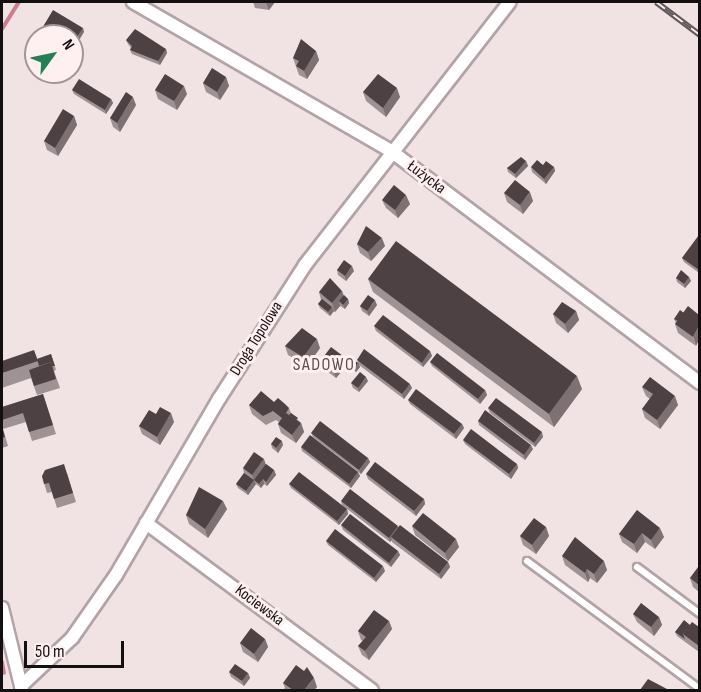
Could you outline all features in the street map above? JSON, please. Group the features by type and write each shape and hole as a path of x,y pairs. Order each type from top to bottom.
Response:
{"street":[{"name":"Łużycka","path":"133,2 391,151 699,383"},
{"name":"Droga Topolowa","path":"21,688 72,638 147,523 286,291 391,151 510,2"},
{"name":"Kociewska","path":"147,523 372,690"},
{"path":"2,608 21,688"}],"lane":[{"path":"527,561 699,689"},
{"path":"637,567 699,614"}],"building":[{"path":"53,10 76,24 45,24"},
{"path":"135,29 166,49 158,61 130,50 132,46 126,40"},
{"path":"301,39 316,51 304,71 296,66 299,61 293,58"},
{"path":"212,68 226,77 217,92 203,83"},
{"path":"165,74 184,86 174,101 155,90"},
{"path":"378,74 397,88 383,108 363,92"},
{"path":"84,82 111,99 105,110 72,90 76,84 84,84"},
{"path":"126,92 133,97 117,123 110,118"},
{"path":"63,109 74,116 55,148 44,141"},
{"path":"521,157 526,161 515,174 507,168"},
{"path":"537,160 543,165 546,161 554,167 544,179 531,167"},
{"path":"515,180 530,192 520,205 504,193"},
{"path":"394,185 406,195 395,210 382,200"},
{"path":"366,226 382,238 368,252 357,244"},
{"path":"699,235 699,270 682,258"},
{"path":"396,241 577,376 549,414 368,279"},
{"path":"344,260 352,266 345,276 337,270"},
{"path":"681,270 689,277 684,284 676,278"},
{"path":"330,278 342,291 332,303 319,292"},
{"path":"344,295 348,299 343,305 339,301"},
{"path":"368,295 375,300 367,311 360,306"},
{"path":"322,299 332,307 328,312 318,304"},
{"path":"562,302 576,311 565,324 553,314"},
{"path":"688,306 699,315 699,326 693,337 675,324"},
{"path":"680,310 684,313 678,321 674,319"},
{"path":"383,315 430,351 422,363 374,326"},
{"path":"302,328 317,339 303,357 285,346"},
{"path":"331,347 343,356 333,370 321,360"},
{"path":"364,349 410,384 402,394 357,360"},
{"path":"34,350 38,361 2,373 2,361"},
{"path":"437,353 485,390 478,399 430,362"},
{"path":"51,354 55,366 52,366 51,362 39,366 37,359"},
{"path":"350,357 358,363 354,368 347,362"},
{"path":"51,362 56,379 34,386 29,370"},
{"path":"360,372 366,377 358,388 351,383"},
{"path":"650,377 675,396 657,420 642,409 653,394 642,387"},
{"path":"416,389 462,424 454,434 408,400"},
{"path":"261,391 274,402 278,398 289,408 286,413 301,423 292,435 278,424 282,418 273,411 263,416 249,405"},
{"path":"43,394 53,425 29,432 23,413 2,420 2,407"},
{"path":"496,398 542,432 534,443 488,408"},
{"path":"160,407 171,413 157,437 139,426 149,410 156,414"},
{"path":"485,410 531,445 524,455 478,421"},
{"path":"291,413 298,418 296,420 289,415"},
{"path":"320,421 368,458 359,470 311,433"},
{"path":"471,429 517,464 509,474 463,440"},
{"path":"310,435 358,472 349,484 301,447"},
{"path":"276,437 282,441 276,448 271,444"},
{"path":"254,452 264,459 252,475 243,468"},
{"path":"375,462 424,499 414,511 366,474"},
{"path":"64,464 73,493 54,499 49,483 44,484 42,476 45,470"},
{"path":"266,464 274,470 266,482 263,479 259,484 254,480"},
{"path":"299,472 347,509 337,521 289,484"},
{"path":"244,473 254,480 246,491 236,484"},
{"path":"199,487 223,501 205,529 186,515"},
{"path":"350,489 398,526 389,538 341,501"},
{"path":"637,510 660,528 651,540 642,533 634,544 619,534"},
{"path":"423,513 456,539 445,553 412,526"},
{"path":"350,514 398,551 389,563 341,525"},
{"path":"534,518 546,527 532,545 520,536"},
{"path":"400,525 448,562 439,574 391,537"},
{"path":"335,529 383,566 374,578 326,541"},
{"path":"575,537 604,561 594,574 587,569 585,573 562,556"},
{"path":"699,566 699,585 690,578"},
{"path":"641,603 659,617 651,627 633,614"},
{"path":"374,610 389,621 365,651 358,646 366,637 358,631"},
{"path":"684,620 690,625 683,634 685,639 675,632"},
{"path":"692,622 699,627 699,646 683,634"},
{"path":"251,628 265,639 254,654 240,643"},
{"path":"235,664 248,673 242,681 229,672"},
{"path":"296,665 304,671 307,667 314,678 304,690 293,690 283,683"},
{"path":"648,679 667,689 640,690"}],"waterway":[{"path":"2,29 19,2"},
{"path":"2,662 4,673"}],"railway":[{"path":"656,2 700,35"}],"district":[{"name":"SADOWO","path":"324,365"}]}
